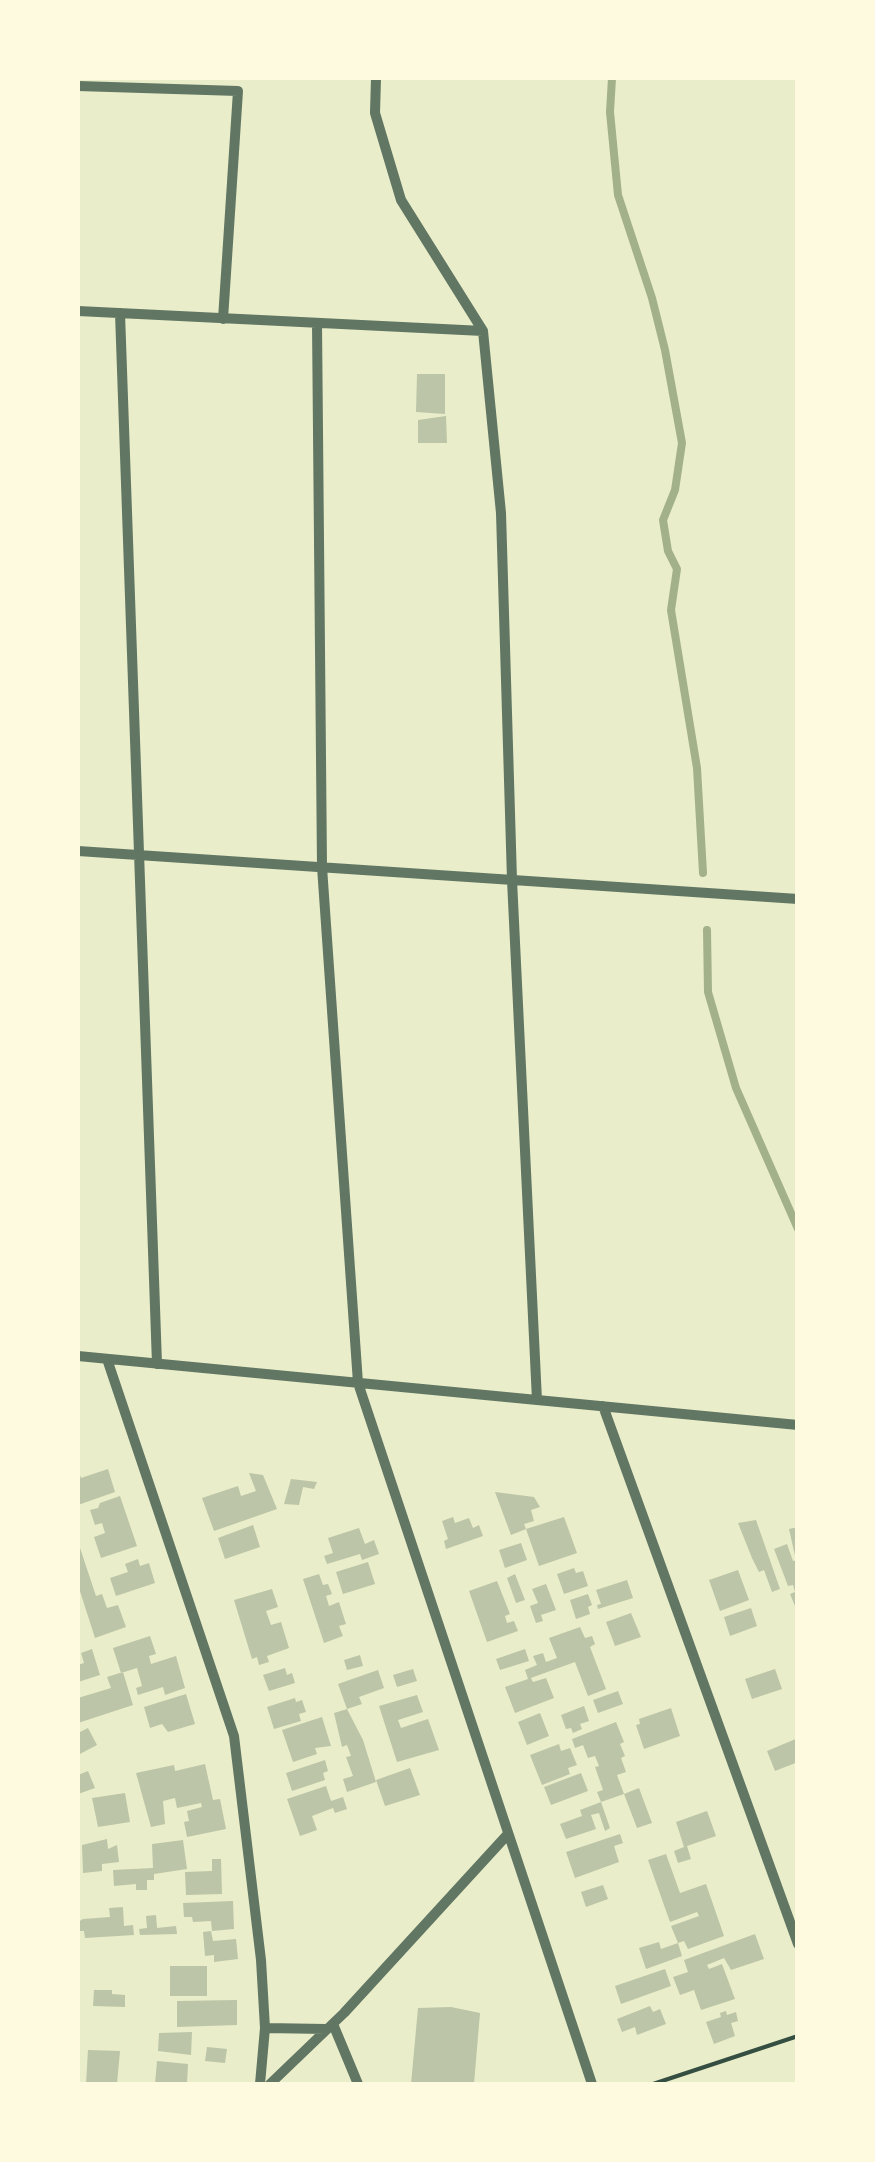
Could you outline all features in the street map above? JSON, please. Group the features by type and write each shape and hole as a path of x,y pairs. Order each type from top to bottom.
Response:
{"street":[{"path":"376,78 375,113 400,200 483,332 501,513 512,880 538,1400"},
{"path":"78,86 238,91 223,319"},
{"path":"78,311 483,332"},
{"path":"120,313 157,1364"},
{"path":"318,323 322,868 358,1383 592,2084"},
{"path":"78,851 798,899"},
{"path":"78,1356 798,1425"},
{"path":"107,1359 234,1736 261,1960 265,2028 260,2084"},
{"path":"603,1406 798,1944"},
{"path":"270,2084 508,1834"},
{"path":"265,2028 329,2026"},
{"path":"329,2026 358,2084"}],"path":[{"path":"653,2084 798,2036"}],"building":[{"path":"417,374 445,374 445,414 416,412"},
{"path":"446,416 447,443 418,443 418,420"},
{"path":"108,1469 115,1492 78,1505 78,1470 81,1478"},
{"path":"249,1473 263,1475 277,1509 214,1531 202,1498 238,1486 241,1496 256,1491"},
{"path":"291,1479 317,1482 314,1489 303,1487 299,1505 284,1504"},
{"path":"495,1492 534,1497 540,1507 531,1510 534,1521 511,1535"},
{"path":"120,1496 137,1546 101,1558 94,1537 105,1533 102,1523 95,1525 90,1510"},
{"path":"453,1517 455,1523 469,1518 473,1528 479,1525 483,1536 446,1549 444,1541 448,1539 442,1521"},
{"path":"564,1517 577,1553 539,1566 526,1529"},
{"path":"756,1520 780,1589 772,1592 738,1523"},
{"path":"253,1525 260,1547 225,1559 218,1538"},
{"path":"798,1527 798,1560 796,1560 789,1529"},
{"path":"359,1528 365,1544 374,1540 379,1554 362,1560 360,1554 327,1564 324,1556 333,1553 328,1538"},
{"path":"78,1542 96,1596 102,1594 107,1608 118,1605 126,1627 95,1638 78,1585"},
{"path":"521,1543 527,1560 505,1568 499,1550"},
{"path":"787,1544 793,1561 798,1560 797,1611 790,1594 795,1592 793,1585 788,1586 774,1549"},
{"path":"138,1559 140,1566 149,1563 155,1583 116,1596 110,1578 128,1572 125,1564"},
{"path":"368,1562 375,1584 343,1594 336,1572"},
{"path":"574,1568 576,1573 583,1571 588,1586 564,1594 557,1574"},
{"path":"738,1570 749,1600 720,1611 709,1580"},
{"path":"319,1574 332,1594 326,1596 329,1606 339,1602 346,1624 339,1626 343,1636 324,1643 303,1579"},
{"path":"515,1574 525,1600 516,1603 507,1578"},
{"path":"627,1580 633,1598 598,1609 601,1604 596,1590"},
{"path":"497,1581 510,1614 505,1616 507,1623 514,1621 518,1631 487,1642 469,1591"},
{"path":"546,1584 556,1610 541,1615 543,1621 536,1623 530,1606 538,1603 532,1589"},
{"path":"272,1589 278,1607 266,1611 271,1625 281,1622 289,1648 267,1656 269,1662 259,1665 257,1657 252,1659 234,1600"},
{"path":"588,1594 590,1614 576,1619 570,1600"},
{"path":"751,1608 757,1626 730,1636 724,1617"},
{"path":"631,1613 641,1637 615,1646 606,1622"},
{"path":"580,1627 585,1638 592,1636 595,1644 590,1647 606,1689 588,1696 575,1662 528,1679 525,1670 537,1665 533,1656 543,1653 546,1662 557,1658 549,1638"},
{"path":"150,1636 156,1654 149,1656 151,1664 176,1656 185,1688 165,1695 163,1687 138,1695 136,1688 142,1686 137,1668 121,1673 113,1648"},
{"path":"92,1649 100,1675 78,1682 78,1665 84,1663 81,1653"},
{"path":"525,1649 529,1661 500,1670 496,1659"},
{"path":"360,1655 363,1666 347,1670 344,1660"},
{"path":"285,1668 287,1675 292,1673 295,1683 269,1691 263,1675"},
{"path":"413,1669 417,1681 397,1687 393,1675"},
{"path":"775,1669 782,1689 752,1699 745,1679"},
{"path":"378,1670 384,1688 359,1697 362,1704 347,1709 338,1684"},
{"path":"123,1672 133,1705 78,1723 78,1698 111,1688 107,1677"},
{"path":"531,1678 533,1682 546,1678 554,1698 515,1713 505,1687"},
{"path":"618,1691 623,1704 598,1713 593,1700"},
{"path":"186,1694 195,1724 168,1732 162,1724 150,1728 144,1707"},
{"path":"417,1695 423,1712 398,1720 401,1728 428,1719 439,1750 397,1762 379,1706"},
{"path":"295,1698 296,1702 302,1700 306,1712 299,1714 301,1721 274,1729 267,1707"},
{"path":"584,1706 589,1721 573,1733 571,1728 566,1729 561,1715"},
{"path":"671,1708 680,1736 644,1749 636,1725 640,1724 639,1719"},
{"path":"347,1709 363,1740 376,1782 347,1792 343,1779 353,1776 346,1757 351,1756 347,1745 342,1747 334,1713"},
{"path":"540,1713 549,1736 527,1745 518,1722"},
{"path":"322,1717 331,1746 315,1748 317,1754 293,1762 282,1730"},
{"path":"616,1722 624,1742 620,1744 626,1772 617,1775 624,1794 601,1802 597,1792 603,1790 595,1756 588,1758 583,1745 575,1748 572,1739"},
{"path":"88,1728 97,1745 78,1755 78,1733"},
{"path":"798,1738 798,1762 775,1771 767,1751"},
{"path":"559,1744 561,1751 570,1748 577,1765 568,1768 570,1774 542,1785 530,1755"},
{"path":"325,1760 325,1780 292,1791 286,1773"},
{"path":"205,1764 213,1800 220,1799 226,1829 187,1837 187,1811 202,1807 201,1803 177,1808 175,1798 163,1801 165,1824 151,1827 136,1773 174,1765 175,1771"},
{"path":"410,1768 420,1795 385,1806 376,1780"},
{"path":"88,1771 95,1788 78,1794 78,1775"},
{"path":"581,1773 588,1791 551,1805 544,1787"},
{"path":"326,1786 331,1801 343,1797 347,1809 335,1813 333,1808 312,1816 317,1830 300,1836 287,1799"},
{"path":"639,1788 652,1823 637,1828 624,1794"},
{"path":"125,1793 130,1822 98,1827 92,1798"},
{"path":"601,1802 610,1828 605,1831 599,1813 591,1815 596,1829 566,1839 560,1824 582,1816 580,1810"},
{"path":"707,1811 716,1836 687,1846 691,1859 678,1863 674,1851 684,1847 676,1822"},
{"path":"620,1834 623,1843 614,1846 619,1862 575,1878 566,1852"},
{"path":"107,1839 108,1849 117,1845 119,1862 102,1864 102,1871 83,1873 82,1845"},
{"path":"183,1840 187,1869 154,1874 154,1880 147,1880 147,1890 136,1890 136,1884 114,1886 113,1870 153,1868 152,1844"},
{"path":"666,1854 680,1893 706,1884 724,1936 688,1949 684,1941 678,1943 671,1926 699,1916 697,1912 670,1922 648,1860"},
{"path":"212,1859 221,1859 222,1894 186,1895 185,1872 212,1871"},
{"path":"603,1885 608,1899 586,1907 581,1892"},
{"path":"233,1901 234,1929 212,1931 211,1921 193,1922 192,1917 184,1917 183,1903"},
{"path":"123,1907 124,1926 133,1925 134,1935 85,1938 84,1931 79,1931 78,1922 83,1919 110,1917 109,1908"},
{"path":"156,1915 157,1928 176,1926 177,1934 140,1935 139,1929 147,1928 146,1916"},
{"path":"211,1931 213,1941 236,1939 238,1959 214,1962 214,1955 205,1956 203,1932"},
{"path":"755,1934 764,1959 731,1970 724,1958 707,1965 709,1969 722,1964 735,1999 701,2010 694,1990 680,1995 673,1977 688,1972 684,1960"},
{"path":"659,1942 661,1949 678,1943 682,1956 646,1969 639,1948"},
{"path":"170,1966 207,1966 207,1996 170,1996"},
{"path":"665,1969 671,1986 621,2004 615,1986"},
{"path":"94,1990 125,1995 125,2007 93,2006"},
{"path":"237,2000 237,2025 177,2027 177,2001"},
{"path":"650,2006 653,2012 660,2009 666,2024 637,2035 635,2027 622,2032 617,2019"},
{"path":"451,2007 480,2013 474,2084 411,2084 418,2008"},
{"path":"726,2011 727,2015 736,2012 738,2021 731,2023 735,2036 714,2044 706,2022"},
{"path":"192,2032 191,2055 158,2051 159,2033"},
{"path":"207,2047 227,2049 225,2063 205,2061"},
{"path":"88,2050 120,2051 117,2084 86,2084"},
{"path":"157,2061 188,2064 187,2084 155,2084"}],"waterway":[{"path":"612,78 610,112 618,195 652,298 682,443 675,490 663,520 668,551 677,569 671,610 697,768 703,873"},
{"path":"707,930 708,992 736,1088 798,1229"}]}
